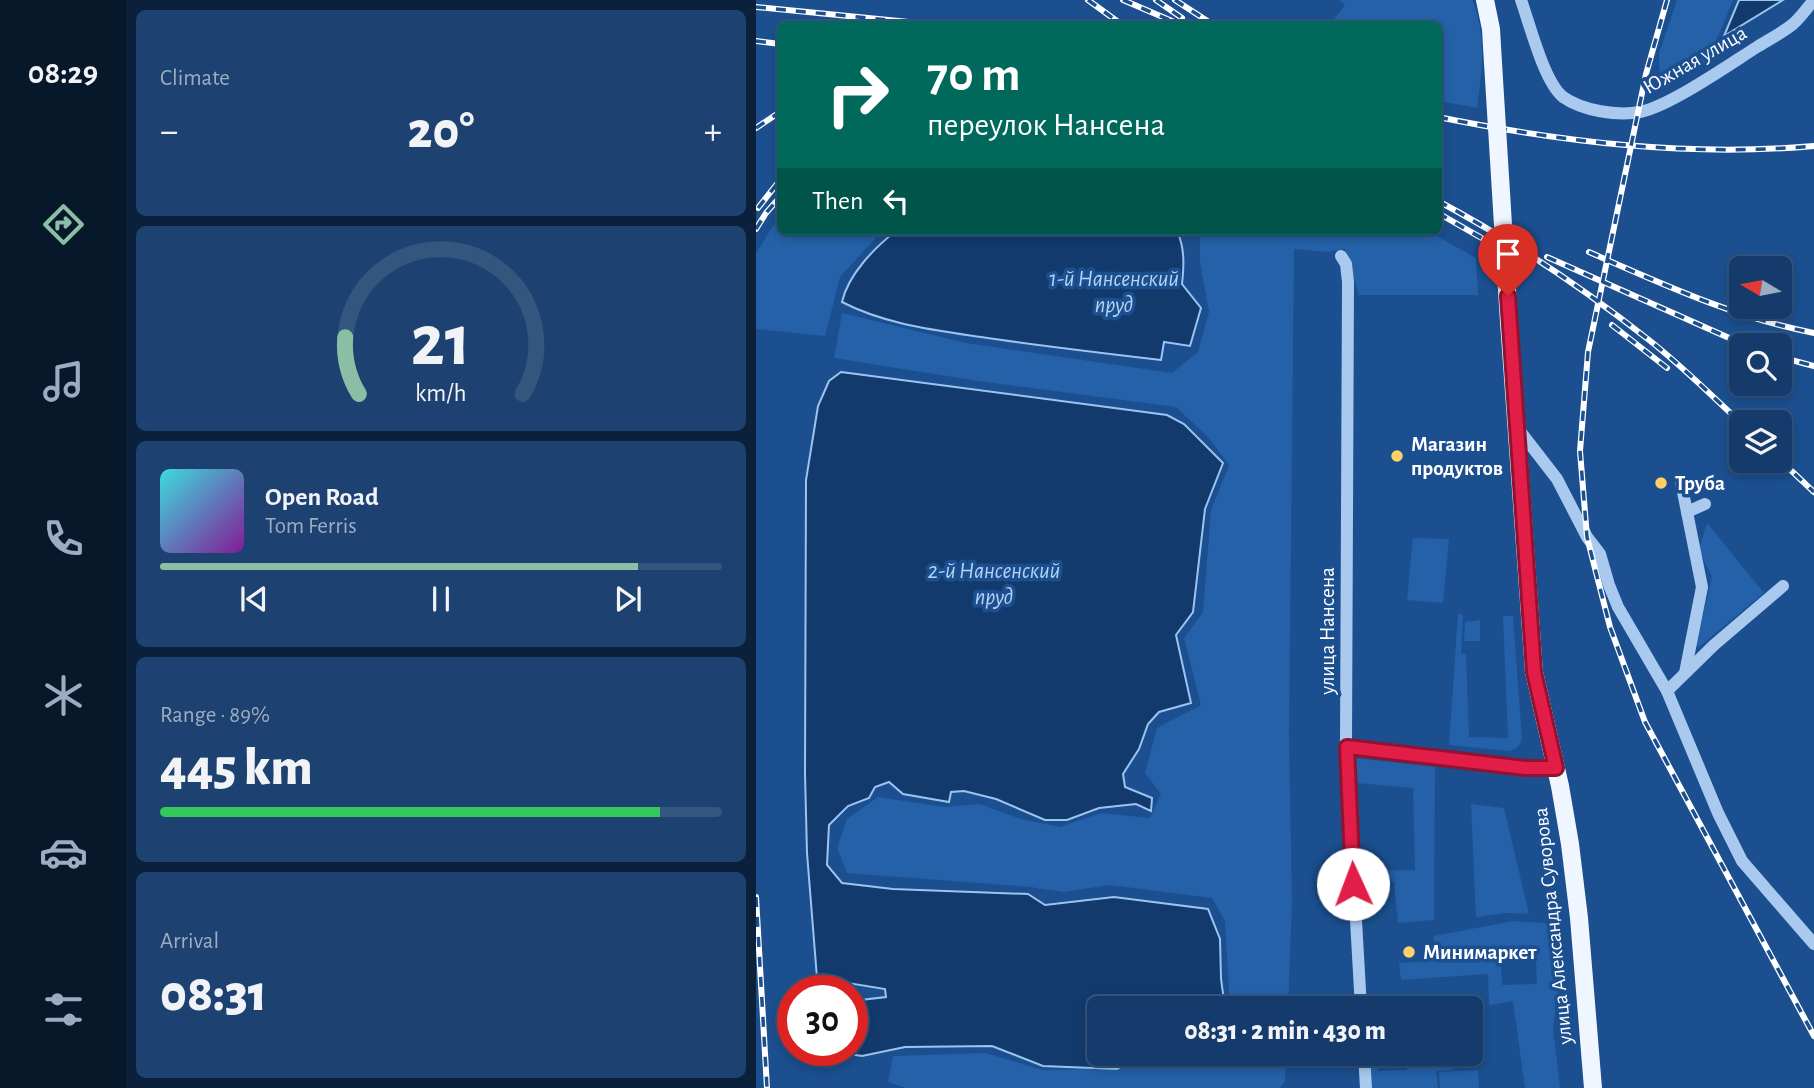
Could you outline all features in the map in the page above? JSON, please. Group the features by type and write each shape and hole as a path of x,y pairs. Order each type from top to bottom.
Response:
{"main road":[{"name":"улица Александра Суворова","path":"1485,0 1491,29 1534,672 1556,768 1577,906 1593,1088"}],"street":[{"name":"Южная улица","path":"1521,0 1552,85 1577,105 1592,110 1620,112 1640,112 1659,105 1726,67 1793,24 1814,0"},
{"name":"улица Нансена","path":"1341,256 1346,264 1349,282 1347,747 1360,996"},
{"path":"1516,426 1557,479 1587,537 1600,554 1618,607 1667,691 1718,813 1742,861 1814,944"},
{"path":"1681,482 1702,587 1685,673"},
{"path":"1687,512 1705,504"},
{"path":"1667,691 1783,586"},
{"path":"1682,621 1690,639"},
{"path":"1347,747 1525,768 1556,768"},
{"path":"1365,1066 1366,1088"}],"shaded area":[{"path":"1340,0 1472,0 1481,40 1482,67 1477,108 1442,102 1442,21 1332,21 1345,5"},
{"path":"1677,0 1733,0 1707,63 1660,87 1659,53"},
{"path":"777,220 777,235 878,235 840,277 825,336 756,329 756,253"},
{"path":"1200,235 1435,235 1476,258 1478,295 1359,295 1345,249 1327,252 1294,249 1289,735 1292,901 1288,996 1229,996 1225,921 1212,898 1110,885 1063,892 847,873 837,848 847,819 878,797 945,807 980,804 1021,819 1060,827 1101,813 1150,818 1161,794 1145,773 1157,728 1201,705 1184,638 1203,612 1211,510 1229,465 1208,437 1176,407 978,381 834,358 842,313 966,343 1172,373 1198,352 1209,312 1200,262"},
{"path":"1707,523 1764,593 1699,647 1696,645 1712,577 1699,550"},
{"path":"1413,538 1449,539 1443,603 1407,600"},
{"path":"1458,613 1463,615 1461,654 1466,654 1469,737 1508,738 1503,616 1513,616 1522,739 1519,746 1509,751 1449,745"},
{"path":"1480,620 1480,641 1464,641 1465,622"},
{"path":"1355,758 1435,767 1434,920 1398,923 1394,882 1364,882 1363,871 1415,870 1413,788 1357,783"},
{"path":"1471,804 1504,808 1529,914 1506,913 1476,917"},
{"path":"1513,921 1557,924 1562,969 1553,1028 1560,1088 1525,1088 1513,1001 1489,1005 1488,974 1401,980 1399,963 1435,961 1434,936","holes":["1535,945 1537,984 1502,985 1500,947"]},
{"path":"986,1053 1042,1070 1116,1069 1124,1066 1286,1066 1285,1081 1280,1088 905,1088 888,1082 893,1056"},
{"path":"1368,1066 1378,1066 1378,1071 1407,1070 1407,1066 1452,1066 1452,1070 1436,1071 1438,1088 1369,1088"},
{"path":"1478,1070 1479,1088 1440,1088 1439,1072"}],"water":[{"path":"1739,0 1783,0 1724,36"},
{"name":"1-й Нансенский пруд","path":"891,235 1179,235 1183,250 1182,284 1201,308 1190,346 1164,342 1161,360 910,325 875,316 842,302 850,282 879,245"},
{"name":"2-й Нансенский пруд","path":"841,372 1167,415 1184,424 1223,463 1205,509 1193,612 1176,635 1191,703 1159,712 1148,724 1139,749 1123,774 1125,787 1152,798 1151,811 1136,804 1099,808 1067,820 1045,820 996,799 964,791 951,792 949,802 903,794 889,782 875,787 869,798 848,806 829,825 827,865 842,883 893,889 1028,894 1045,905 1114,897 1208,909 1220,939 1223,996 1087,996 1087,1066 1122,1066 1117,1069 1043,1066 992,1046 905,1047 868,1055 868,999 886,997 885,989 868,986 868,975 817,975 807,853 805,774 806,480 818,406 829,381"}],"railway":[{"path":"1088,0 1117,21"},
{"path":"1123,0 1172,21"},
{"path":"1156,0 1182,18"},
{"path":"1175,0 1207,21"},
{"path":"1667,0 1646,74 1588,352 1580,451 1587,537 1610,627 1645,722 1814,1036"},
{"path":"756,7 898,21"},
{"path":"756,41 777,44"},
{"path":"756,128 777,114"},
{"path":"1442,118 1532,134 1625,145 1719,150 1814,146"},
{"path":"758,208 777,184"},
{"path":"756,229 777,200"},
{"path":"1442,203 1547,266 1599,302 1661,350 1729,412"},
{"path":"1442,215 1520,260"},
{"path":"1589,252 1728,309 1756,319 1814,333"},
{"path":"1547,257 1729,338"},
{"path":"1612,325 1667,368"},
{"path":"1792,360 1814,366"},
{"path":"1792,471 1814,492"},
{"path":"756,897 767,1088"}],"place":[{"name":"Магазин продуктов","path":"1397,456"},
{"name":"Труба","path":"1661,483"},
{"name":"Минимаркет","path":"1409,952"}],"route":[{"path":"1353,884 1347,747 1525,768 1556,768 1534,672 1508,296"}]}
